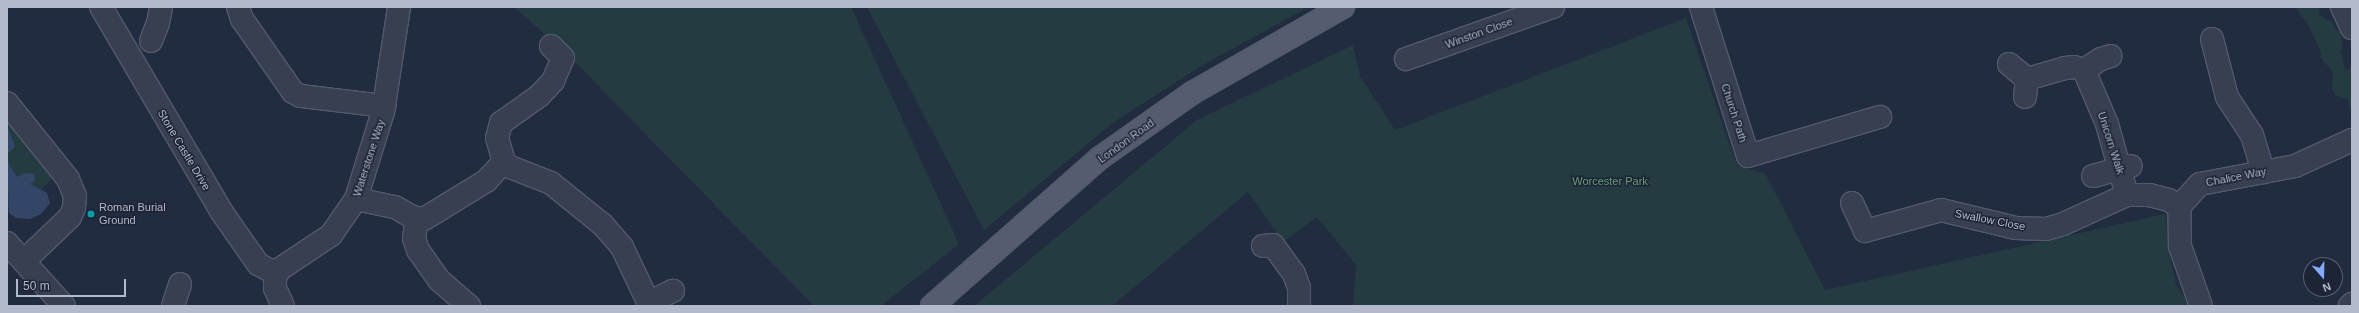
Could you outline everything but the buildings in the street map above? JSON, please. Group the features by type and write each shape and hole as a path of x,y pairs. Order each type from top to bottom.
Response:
{"main road":[{"name":"London Road","path":"932,306 1100,158 1192,93 1343,7"}],"street":[{"path":"151,41 158,23 160,7"},
{"path":"238,7 242,19 293,92 301,96 384,106"},
{"name":"Waterstone Way","path":"276,274 286,263 331,235 356,200 384,106 399,7"},
{"name":"Winston Close","path":"1406,59 1553,7"},
{"name":"Church Path","path":"1701,7 1748,156 1880,117"},
{"path":"2342,7 2352,28"},
{"name":"Stone Castle Drive","path":"103,10 237,236 258,264 276,274"},
{"path":"2212,39 2227,97 2252,135 2263,172"},
{"path":"551,46 563,58 553,81 539,96 504,121 498,129 498,143 504,162 510,167 551,182 603,225 622,247 649,304 673,291"},
{"name":"Unicorn Walk","path":"2009,64 2026,88 2066,68 2099,59 2107,124 2126,168 2127,195"},
{"path":"7,102 68,179 75,196 74,208 67,220 24,261"},
{"name":"Chalice Way","path":"2179,207 2200,184 2295,166 2352,140"},
{"path":"356,200 395,207 417,219 428,218 486,181 504,162"},
{"path":"2093,176 2126,168"},
{"name":"Swallow Close","path":"1852,203 1865,231 1940,210 2016,228 2046,229 2063,224 2127,195 2149,195 2169,200 2179,207"},
{"path":"2179,207 2180,246 2201,306"},
{"path":"417,219 414,238 418,250 439,280 469,306"},
{"path":"7,243 64,306"},
{"path":"1263,246 1273,245 1295,276 1299,288 1299,306"},
{"path":"276,274 275,288 283,306"},
{"path":"173,306 180,284"}],"green space":[{"path":"514,7 851,7 959,244 881,306 814,306 564,51"},
{"path":"867,7 1309,7 1203,65 1114,122 984,230"},
{"path":"2296,7 2320,7 2319,15 2332,22 2335,29 2340,32 2343,49 2338,53 2342,53 2345,70 2352,68 2352,108 2350,109 2348,99 2336,96 2332,89 2333,72 2321,58 2321,52 2309,27"},
{"name":"Worcester Park","path":"1686,18 1737,166 1765,173 1825,290 2165,214 2170,257 2176,284 2190,306 1353,306 1356,265 1317,217 1283,242 1248,192 1112,306 974,306 1197,120 1353,45 1360,76 1395,130"},
{"path":"7,112 57,173 20,213 7,207"}],"water":[{"path":"7,125 15,147 7,154"},
{"path":"7,161 17,177 24,173 34,174 35,181 30,184 47,193 50,203 41,214 30,219 16,218 9,213"}],"place":[{"name":"Roman Burial Ground","path":"91,214"}]}
